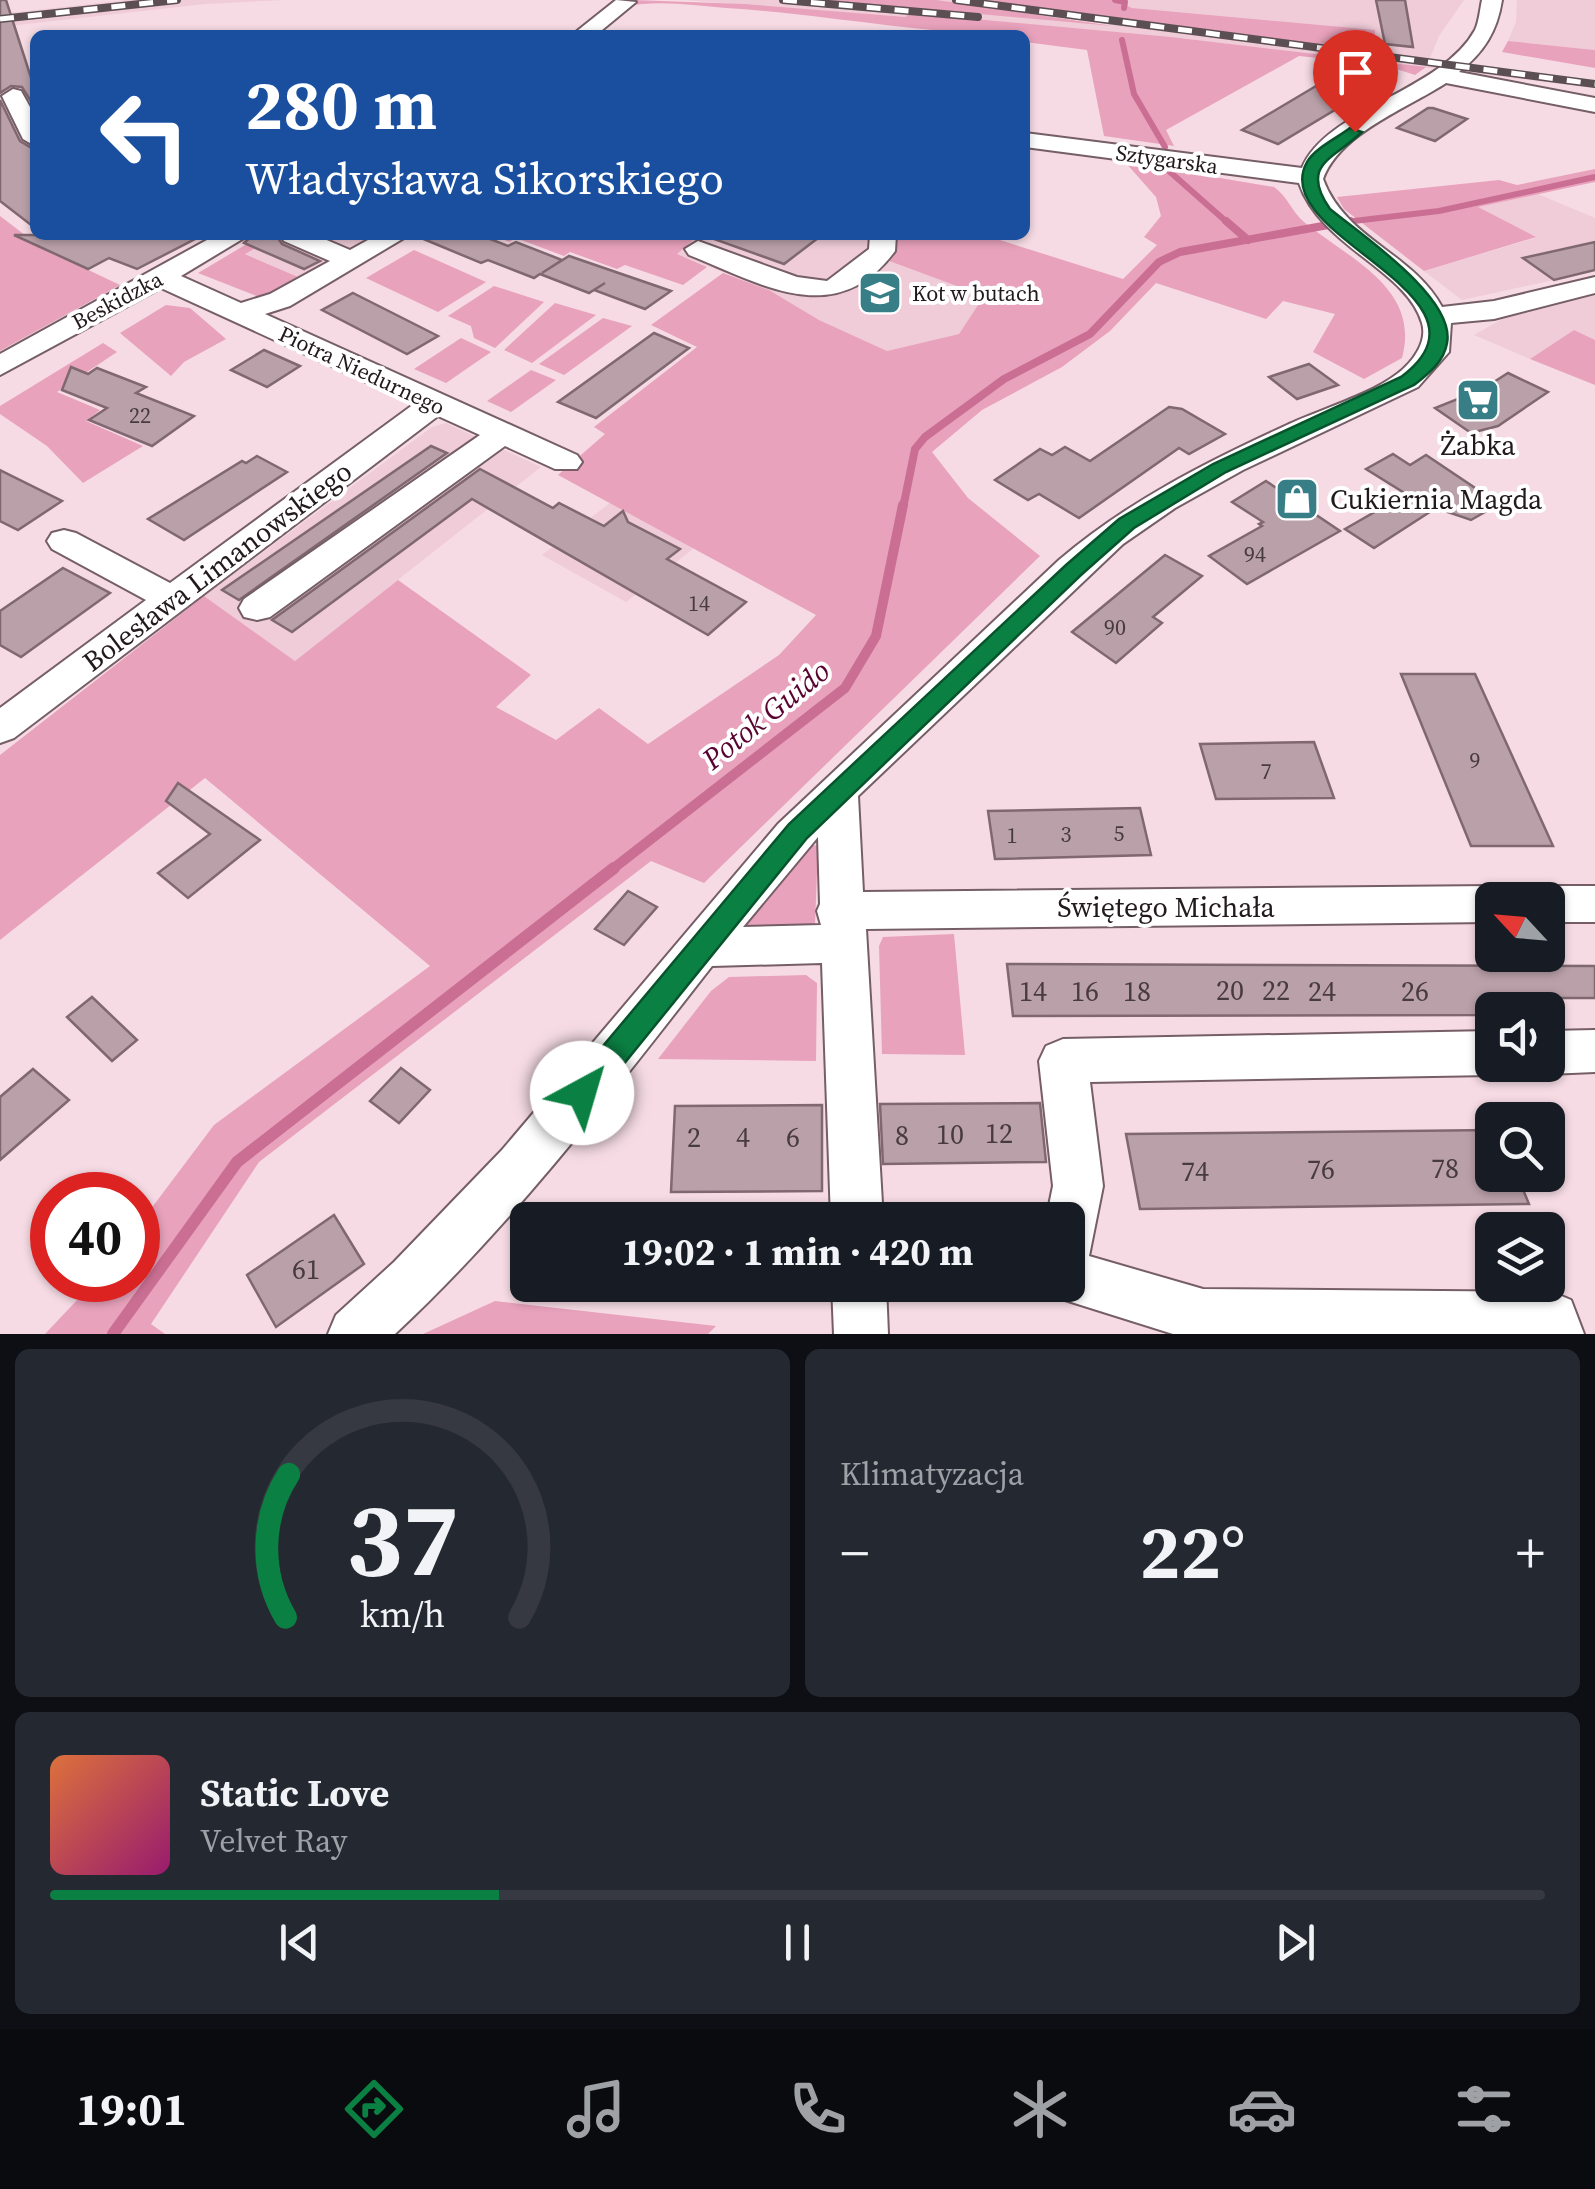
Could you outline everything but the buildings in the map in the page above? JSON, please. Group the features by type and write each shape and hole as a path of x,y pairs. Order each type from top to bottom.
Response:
{"street":[{"path":"354,1334 484,1210 769,863 836,792 1127,524 1220,468 1407,381 1428,366 1438,343 1433,316 1404,278 1324,212 1314,197 1310,176 1315,160 1335,144 1440,75 1480,43 1490,26 1492,0"},
{"path":"590,30 626,2"},
{"path":"1440,75 1595,105"},
{"path":"16,96 30,128"},
{"name":"Sztygarska","path":"1030,141 1310,176"},
{"name":"Beskidzka","path":"0,366 160,277 213,240"},
{"path":"303,240 351,260"},
{"path":"239,314 280,300 387,240"},
{"path":"698,249 798,286 831,289 841,286 882,252 883,240"},
{"name":"Piotra Niedurnego","path":"160,277 566,462"},
{"path":"1433,316 1494,310 1595,285"},
{"name":"Bolesława Limanowskiego","path":"5,717 172,599 434,404"},
{"path":"257,608 502,434"},
{"path":"64,541 172,599"},
{"path":"836,792 856,1202"},
{"path":"1565,904 1595,904"},
{"name":"Świętego Michała","path":"701,947 840,927 1475,905"},
{"path":"1565,1052 1595,1051"},
{"path":"1075,1202 1078,1186 1063,1061 1475,1053"},
{"path":"1085,1281 1203,1316 1552,1319 1557,1334"},
{"path":"859,1302 860,1334"}],"shaded area":[{"path":"126,0 285,0 205,4 0,27 0,14"},
{"path":"633,0 906,17 908,13 1171,37 1426,67 1415,75 1384,65 1299,56 1166,130 1174,146 1104,136 1087,50 1030,43 1030,30 932,30 689,4 626,6"},
{"path":"684,0 824,0 1112,25 937,0 983,0 1336,46 1336,39 1132,8 1115,0 1464,0 1439,36 1430,58 1595,81 1595,88 1171,37 908,14 906,17"},
{"path":"824,0 937,0 1113,26"},
{"path":"983,0 1115,0 1132,8 1375,30 1375,42 1336,39 1337,46 1293,42"},
{"path":"1517,0 1595,0 1595,50 1508,41 1516,22"},
{"path":"1508,41 1595,50 1595,68 1502,52"},
{"path":"1125,162 1274,187 1304,222 1360,263 1391,294 1401,312 1405,334 1402,358 1364,379 1313,352 1335,314 1283,301 1266,319 1156,283 1110,331 1062,367 982,410 932,452 968,498 1040,556 704,883 651,861 259,1162 151,1324 165,1334 45,1334 75,1302 160,1302 160,1197 214,1125 430,966 205,778 0,940 0,755 204,596 295,661 398,580 531,675 496,707 556,740 599,708 648,744 779,655 816,615 558,475 605,434 594,427 697,347 651,325 723,273 769,290 819,320 887,351 959,334 984,296 884,259 895,249 894,240 1000,240 1123,279 1157,245 1144,237 1161,216 1156,197"},
{"path":"1595,169 1595,182 1478,207 1536,237 1424,271 1344,209 1337,197 1499,180 1517,185"},
{"path":"1538,194 1595,218 1595,271 1462,300 1424,271 1535,238 1477,207"},
{"path":"0,216 42,248 120,285 0,351"},
{"path":"254,240 269,240 245,254 298,277 262,298 198,273"},
{"path":"269,240 365,240 298,277 244,253"},
{"path":"521,240 693,240 677,254 707,267 683,285 625,265 617,269 570,252 564,256"},
{"name":"Kot w butach","path":"693,240 999,240 1018,246 959,334 887,351 819,320 769,290 676,254"},
{"path":"414,250 486,282 438,312 366,278"},
{"path":"494,286 544,302 495,348 474,338 471,326 448,316"},
{"path":"1595,294 1595,340 1574,330 1530,359 1474,335 1504,318"},
{"path":"555,303 596,315 532,363 504,350"},
{"path":"166,305 190,308 226,339 184,362 171,376 120,333"},
{"path":"603,318 632,326 564,375 539,364"},
{"path":"1574,330 1595,340 1595,385 1530,359"},
{"path":"461,338 491,352 446,383 414,369"},
{"path":"103,343 117,352 57,392 100,410 86,421 143,446 83,483 47,446 0,414 0,406"},
{"path":"531,370 556,380 511,412 487,401"},
{"path":"446,423 541,467 295,661 204,596 432,427"},
{"path":"610,503 694,548 626,602 542,555"},
{"path":"818,845 815,926 748,928 747,922 808,846"},
{"path":"954,934 965,1055 882,1054 879,946 883,937"},
{"path":"806,975 817,983 816,1061 658,1059 711,991 729,977"},
{"path":"495,1301 716,1326 708,1334 423,1334"}],"waterway":[{"path":"1115,0 1125,2 1124,8"},
{"path":"1122,40 1134,94 1165,147"},
{"path":"1169,171 1229,224"},
{"name":"Potok Guido","path":"1344,222 1439,211 1595,177"},
{"path":"1226,221 1248,240"},
{"name":"Potok Guido","path":"1344,222 1350,221"},
{"name":"Potok Guido","path":"1248,240 1344,222"},
{"name":"Potok Guido","path":"1328,224 1344,222"},
{"name":"Potok Guido","path":"903,508 915,449 925,437 1004,379 1090,334 1159,262 1180,252 1248,240"},
{"name":"Potok Guido","path":"610,871 845,688 876,636 903,505"},
{"name":"Potok Guido","path":"113,1334 237,1162 614,868"}],"railway":[{"path":"0,19 177,0"},
{"path":"783,0 978,17"},
{"path":"956,0 1595,84"}],"place":[{"name":"Kot w butach","path":"880,293"},
{"name":"Żabka","path":"1478,400"},
{"name":"Cukiernia Magda","path":"1297,499"}],"route":[{"path":"582,1093 798,831 1073,570 1127,524 1168,497 1220,468 1407,381 1428,366 1438,343 1438,329 1422,299 1404,278 1324,212 1314,197 1310,176 1315,160 1355,132"}]}
